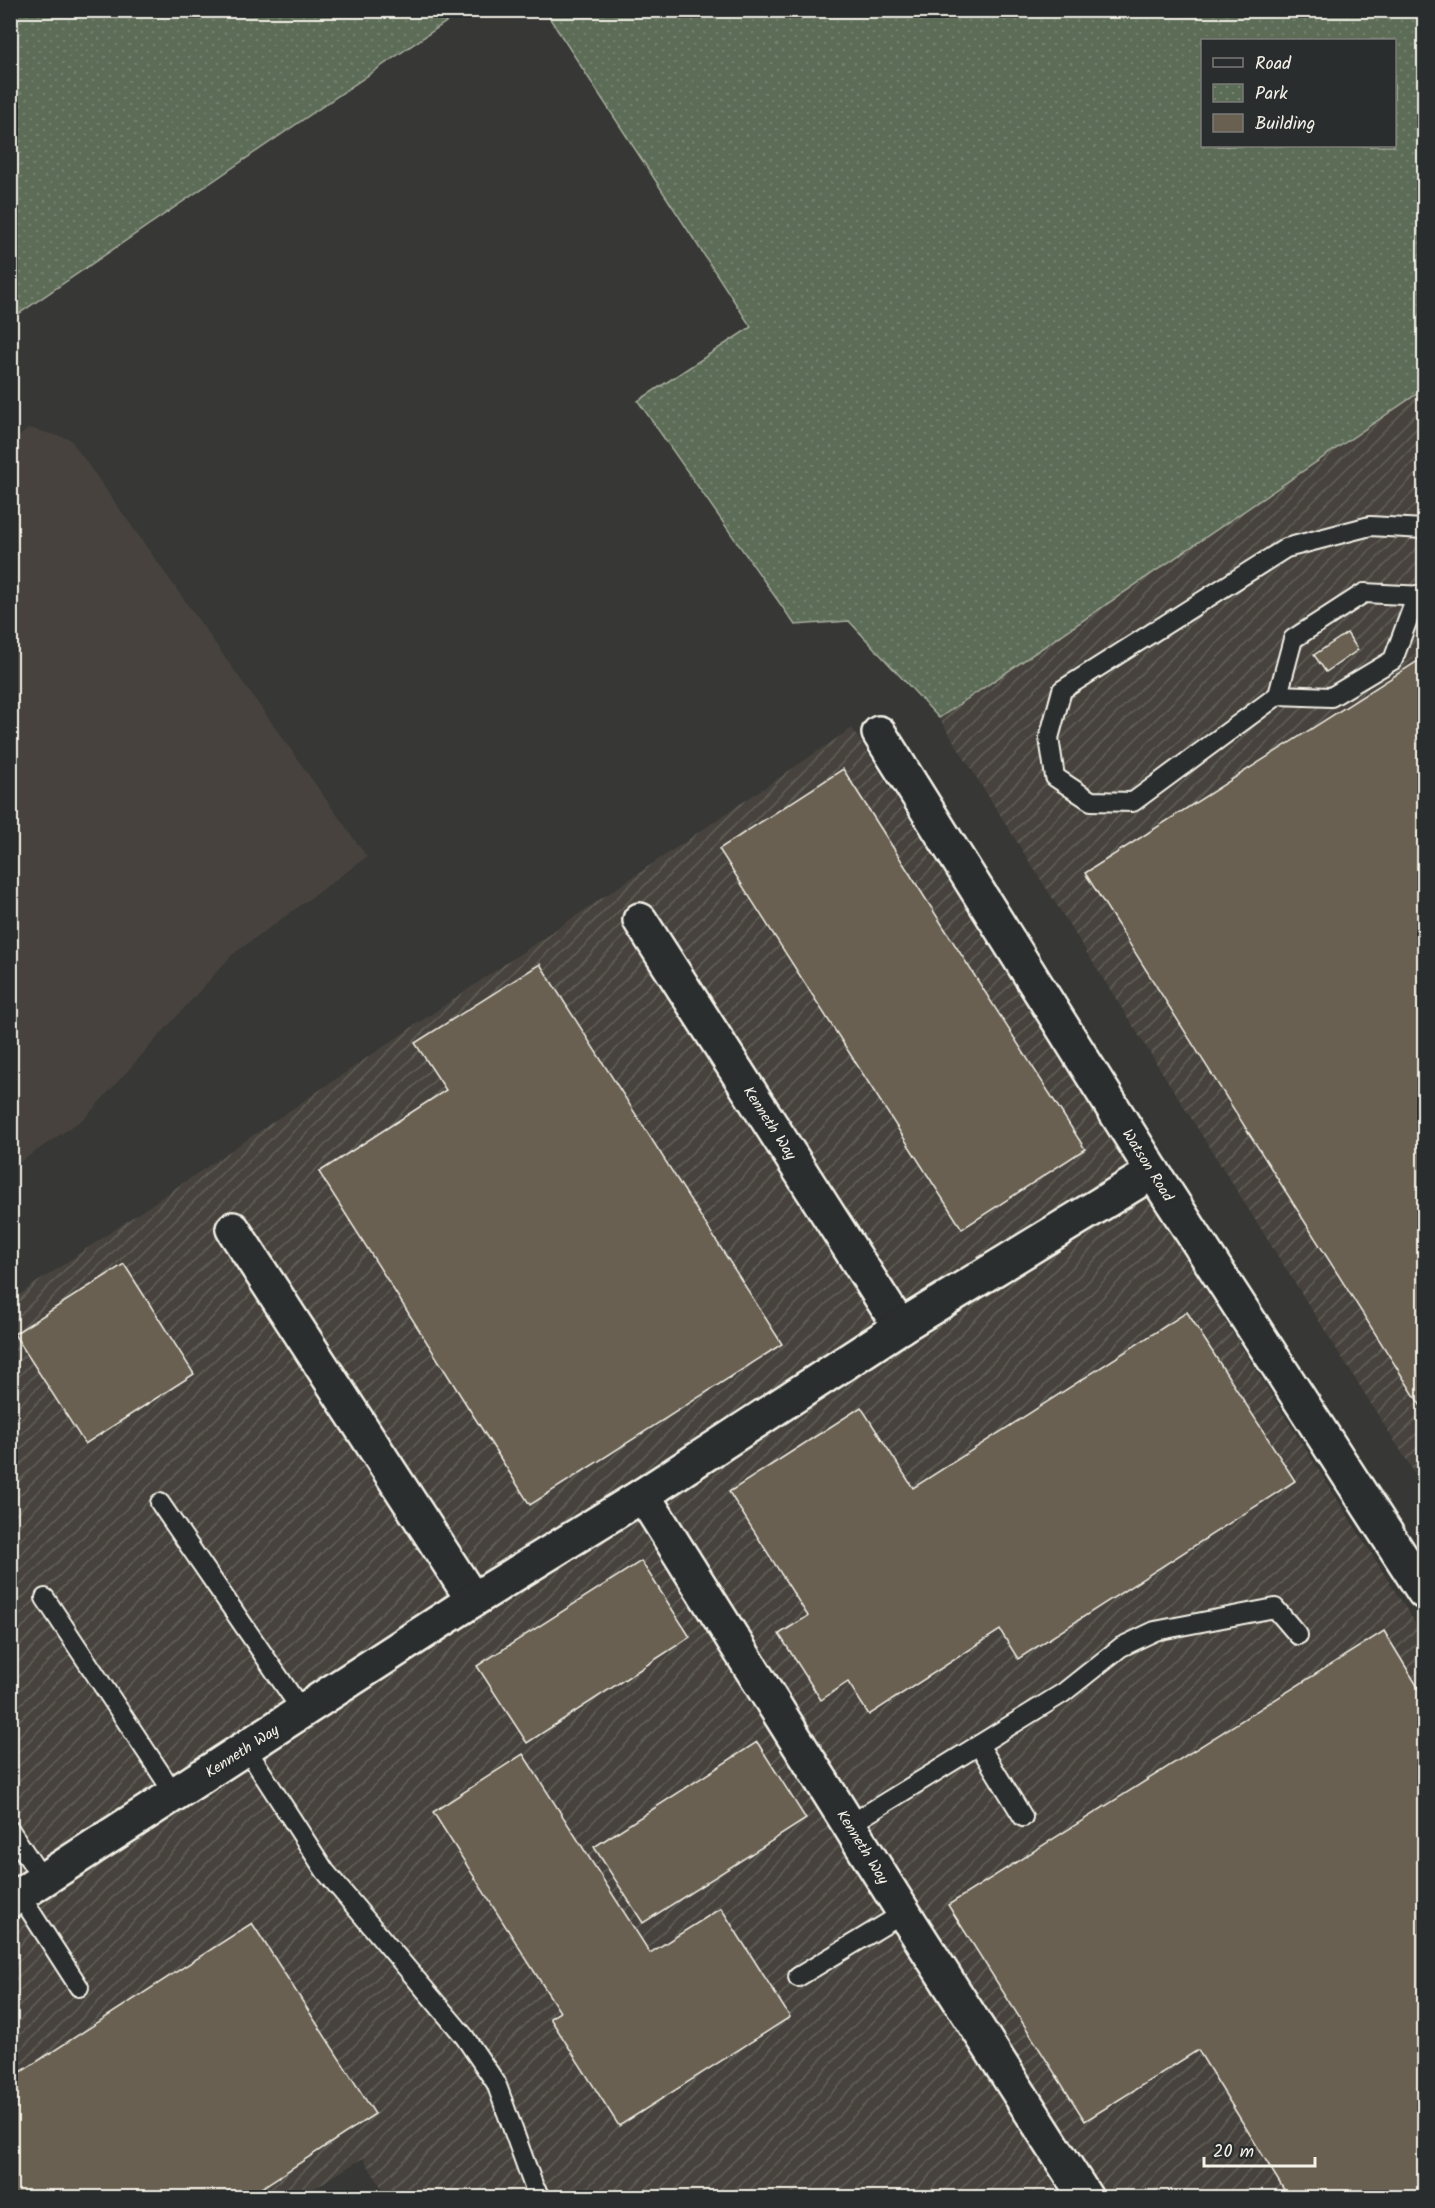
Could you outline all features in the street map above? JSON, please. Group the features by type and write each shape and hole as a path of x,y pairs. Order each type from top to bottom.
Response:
{"street":[{"name":"Watson Road","path":"879,733 1153,1172 1425,1592"},
{"name":"Kenneth Way","path":"640,920 900,1327"},
{"name":"Kenneth Way","path":"25,1892 473,1600 643,1495 900,1327 1153,1172"},
{"path":"233,1229 473,1600"},
{"name":"Kenneth Way","path":"643,1495 904,1913 1086,2198"}],"lane":[{"path":"1278,695 1331,697 1393,660 1421,596 1364,593 1293,639 1278,695 1133,802 1091,801 1055,777 1049,738 1062,690 1286,548 1370,526 1425,529"},
{"path":"160,1503 302,1711"},
{"path":"45,1598 175,1795"},
{"path":"849,1825 1063,1693 1121,1647 1155,1631 1275,1608 1298,1635"},
{"path":"979,1746 1023,1817"},
{"path":"246,1748 325,1871 464,2036 496,2083 534,2187 541,2198"},
{"path":"10,1830 25,1892 79,1987"},
{"path":"798,1977 904,1913"}],"shaded area":[{"path":"1424,389 1424,1488 939,718"},
{"path":"29,428 70,439 367,857 232,955 86,1117 11,1168 10,444"},
{"path":"852,728 1424,1637 1424,2197 388,2198 363,2158 300,2197 11,2198 11,1300"}],"green space":[{"path":"11,10 462,10 462,11 11,319"},
{"path":"545,11 1424,11 1424,389 939,718 849,621 795,625 638,401 751,327"}],"building":[{"path":"1347,633 1358,650 1326,672 1314,655"},
{"path":"1424,657 1424,1411 1085,873"},
{"path":"843,769 1085,1149 962,1229 719,849"},
{"path":"540,964 782,1344 530,1505 319,1172 446,1090 415,1043"},
{"path":"124,1264 194,1374 85,1444 14,1334"},
{"path":"1187,1312 1295,1481 1018,1659 1000,1630 869,1715 848,1682 821,1700 779,1634 808,1616 729,1492 861,1407 913,1488"},
{"path":"641,1561 690,1637 527,1743 477,1666"},
{"path":"1384,1631 1424,1697 1424,2198 1289,2198 1198,2050 1085,2121 948,1905"},
{"path":"757,1742 806,1819 643,1923 594,1847"},
{"path":"523,1754 650,1953 721,1908 790,2017 619,2126 550,2018 560,2012 433,1812"},
{"path":"252,1923 375,2114 246,2198 10,2198 10,2079"}]}
